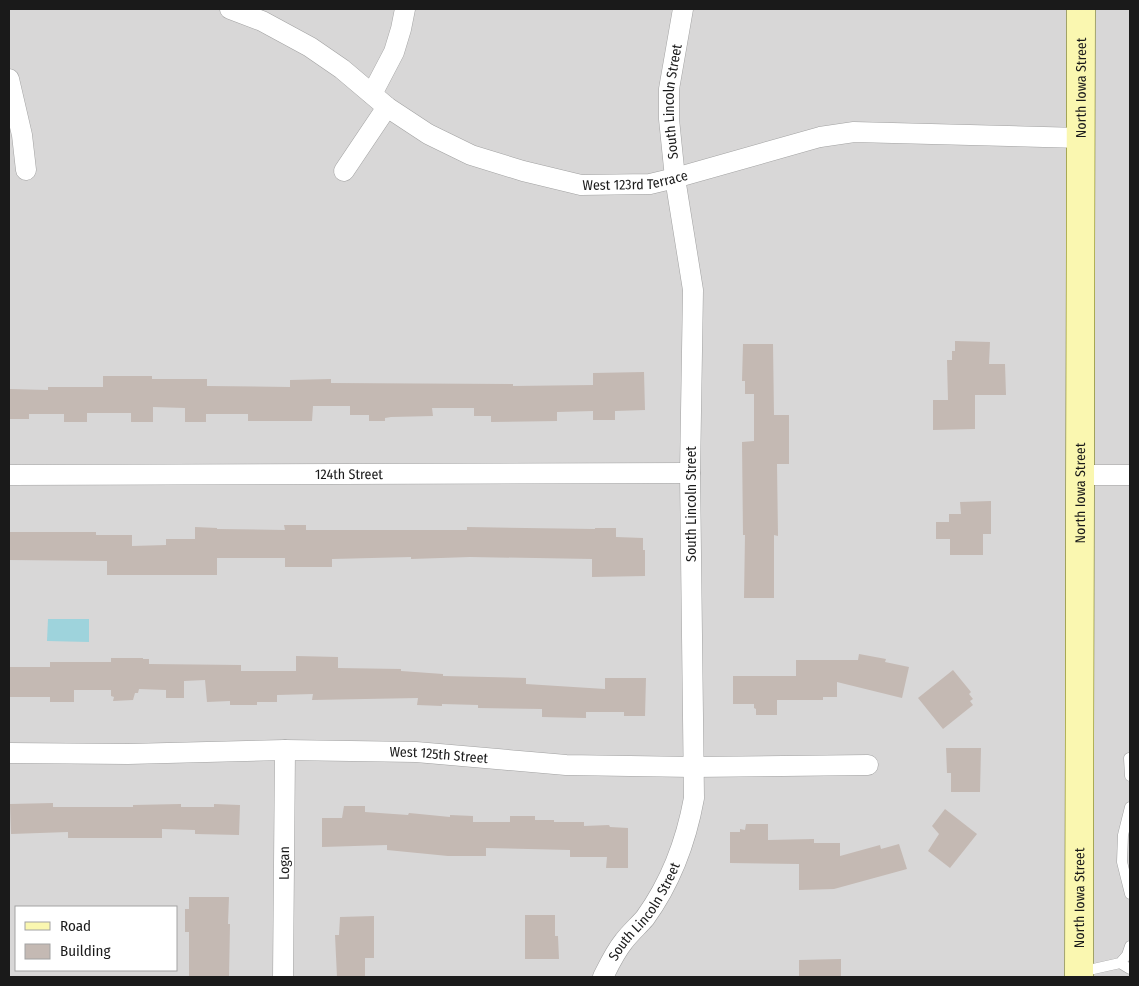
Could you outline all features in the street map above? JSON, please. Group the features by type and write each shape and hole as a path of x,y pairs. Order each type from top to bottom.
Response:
{"street":[{"name":"West 123rd Terrace","path":"230,9 262,21 310,47 342,69 379,101 428,134 471,155 523,171 582,185 650,184 820,137 854,132 1081,138"},
{"path":"344,171 379,101 401,30 405,9"},
{"name":"South Lincoln Street","path":"603,977 624,941 644,918 662,892 677,861 689,825 694,798 690,473 693,290 675,178 669,119 669,89 683,9"},
{"name":"North Iowa Street","path":"1079,975 1081,9"},
{"path":"9,79 22,135 26,170"},
{"name":"124th Street","path":"9,475 690,473"},
{"path":"1081,476 1130,475"},
{"name":"West 125th Street","path":"9,753 128,754 285,750 416,752 566,765 694,767 868,765"},
{"name":"Logan","path":"283,977 285,750"}],"lane":[{"path":"1129,758 1130,776"},
{"path":"1130,807 1123,835 1122,862 1130,894"},
{"path":"1079,975 1120,963 1127,955 1130,946"},
{"path":"1120,963 1130,968"}],"shaded area":[{"path":"9,9 1130,9 1130,977 9,977"}],"water":[{"path":"48,619 89,619 89,642 47,641"}],"building":[{"path":"955,341 990,342 989,364 1005,364 1006,395 975,395 975,429 933,430 933,400 948,400 947,360 952,360 952,351 955,351"},
{"path":"743,344 773,344 774,415 789,415 789,464 777,464 778,536 774,535 774,598 744,598 745,535 743,535 742,442 754,441 754,394 745,394 745,381 742,381"},
{"path":"644,372 645,410 615,411 615,420 593,420 593,411 557,412 557,421 491,422 491,416 474,416 474,408 432,408 433,416 391,417 385,418 385,421 369,421 369,415 350,415 350,406 313,406 312,421 248,421 248,414 206,414 206,422 185,422 185,408 153,407 153,422 131,422 131,413 87,413 87,422 64,422 64,414 29,414 29,419 9,419 9,389 48,390 48,387 103,387 103,376 152,376 152,379 207,379 207,386 290,387 290,380 331,379 331,383 513,384 513,386 593,385 593,373"},
{"path":"991,501 991,534 983,534 983,555 950,555 950,539 936,539 936,522 949,522 949,514 961,514 960,502"},
{"path":"284,525 306,525 306,530 467,530 467,527 616,528 616,537 643,538 645,576 592,577 592,559 470,557 411,559 411,557 332,559 332,567 285,567 285,558 217,558 217,575 107,575 107,561 9,560 9,532 96,532 96,535 132,535 132,546 166,545 166,539 195,539 195,527 285,530"},
{"path":"859,654 886,659 885,662 909,667 902,698 837,682 837,697 823,697 823,700 777,700 777,715 756,715 754,704 733,704 733,676 796,676 796,660 858,660"},
{"path":"296,656 338,657 338,668 401,669 401,671 443,674 443,676 526,678 526,684 605,689 605,678 646,678 645,716 624,716 624,712 586,712 586,718 542,717 542,709 478,708 478,705 417,705 418,698 312,700 313,694 277,695 277,702 257,702 257,705 230,705 230,701 207,702 205,680 184,681 184,698 166,698 166,690 139,689 138,693 135,693 133,700 113,701 114,697 111,696 111,690 74,690 74,702 50,702 50,697 9,697 9,667 50,667 50,662 111,662 111,658 143,658 149,659 149,664 241,665 241,671 296,671"},
{"path":"953,670 971,692 969,694 973,699 970,701 973,705 943,729 918,698"},
{"path":"946,748 981,748 980,792 951,792 951,773 947,773"},
{"path":"53,803 53,807 133,807 133,805 181,804 181,807 214,807 214,804 240,805 239,835 195,834 195,830 162,829 162,838 68,838 68,832 11,834 10,804"},
{"path":"344,806 365,806 365,812 408,815 409,813 450,817 450,815 473,816 473,822 510,822 510,816 535,816 535,820 584,822 584,826 609,825 610,827 628,828 628,868 606,868 607,857 570,857 570,850 486,848 486,856 448,856 387,850 387,845 322,847 322,818 342,818"},
{"path":"945,809 977,834 950,868 928,851 939,834 932,826"},
{"path":"746,824 768,824 768,840 814,839 814,843 840,843 840,856 880,845 881,849 899,844 907,869 834,889 799,890 799,864 730,863 730,832 740,832 740,829 745,830"},
{"path":"189,897 229,897 229,977 189,977 189,932 185,932 185,909 189,909"},
{"path":"525,915 555,915 555,936 558,936 559,959 525,959"},
{"path":"374,916 374,958 365,958 365,977 337,977 335,935 339,935 340,917"},
{"path":"841,959 841,977 799,977 799,960"}]}
